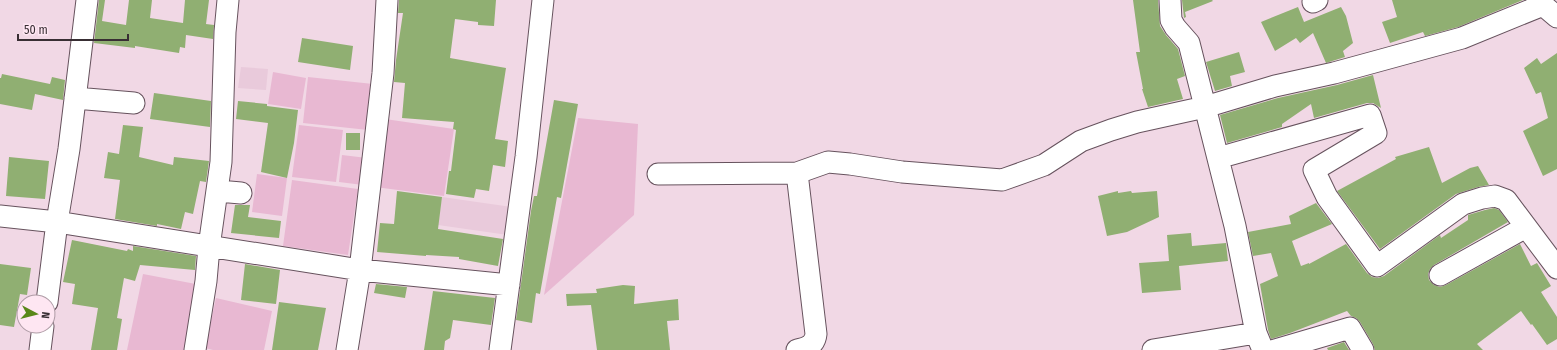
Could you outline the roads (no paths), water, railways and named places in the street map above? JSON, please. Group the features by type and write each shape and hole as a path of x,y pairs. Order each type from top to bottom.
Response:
{"street":[{"path":"48,294 57,222 69,149 87,0"},
{"path":"195,350 206,281 221,162 225,32 228,0"},
{"path":"347,350 360,270 383,73 387,0"},
{"path":"500,350 526,157 543,0"},
{"path":"1153,350 1260,342 1235,226 1189,43 1175,27 1172,20 1170,0"},
{"path":"658,174 797,173 828,162 902,172 1002,180 1044,165 1081,141 1111,130 1137,122 1205,108 1275,86 1334,73 1462,38 1546,7"},
{"path":"75,98 134,103"},
{"path":"1218,158 1370,115 1376,133 1314,170 1327,197 1377,266 1463,204 1482,198 1495,196 1506,200 1557,268"},
{"path":"797,173 816,334 816,339 811,346 797,350"},
{"path":"218,191 241,193"},
{"path":"0,216 57,222 360,270 509,285"},
{"path":"1440,275 1526,227"},
{"path":"1275,350 1350,328 1363,350"},
{"path":"40,350 43,334"}]}
